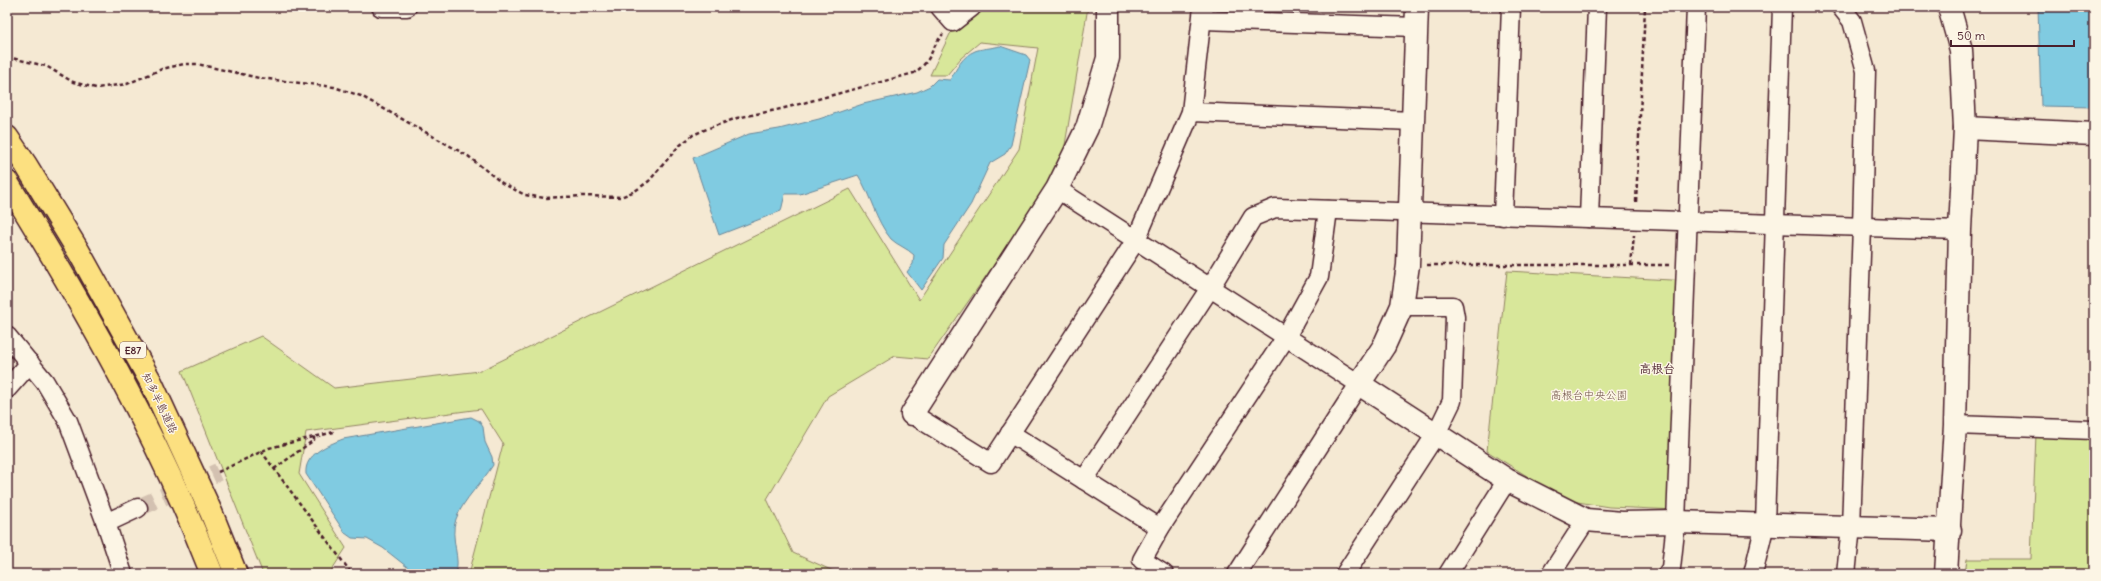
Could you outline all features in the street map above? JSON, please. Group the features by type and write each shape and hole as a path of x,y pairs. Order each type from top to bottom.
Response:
{"highway":[{"name":"知多半島道路","path":"7,138 26,165 79,252 151,382 211,512 236,574"},
{"name":"知多半島道路","path":"7,182 62,271 132,396 195,530 212,574"}],"street":[{"path":"381,7 407,7"},
{"path":"940,7 953,22 972,7"},
{"path":"1108,7 1108,58 1087,128 1057,189 912,414 991,463 1136,240 1191,112 1203,13 1416,17 1408,265 1402,306 1384,346 1237,574"},
{"path":"1503,216 1511,7"},
{"path":"1589,218 1597,7"},
{"path":"1667,574 1671,568 1676,522 1696,7"},
{"path":"1753,574 1765,524 1782,7"},
{"path":"1841,7 1852,21 1866,71 1851,527 1846,574"},
{"path":"1946,574 1950,530 1955,425 1960,230 1965,128 1961,50 1949,7"},
{"path":"1191,112 1413,121"},
{"path":"1965,128 2094,134"},
{"path":"1057,189 1508,480 1586,520 1622,523 1676,522 1950,530"},
{"path":"1084,480 1210,288 1254,217 1275,208 1960,230"},
{"path":"1164,574 1142,560 1160,528 1286,337 1319,278 1328,210"},
{"path":"1346,574 1436,434 1452,401 1455,317 1453,306 1402,306"},
{"path":"7,336 45,382 68,421 106,523 123,574"},
{"path":"7,389 30,362"},
{"path":"1955,425 2094,430"},
{"path":"1010,433 1160,528"},
{"path":"1448,574 1508,480"},
{"path":"106,523 138,508"},
{"path":"1551,574 1586,520"}],"path":[{"path":"1631,265 1636,220 1645,7"},
{"path":"7,57 46,66 73,82 96,88 127,84 162,69 184,64 197,64 259,78 334,87 362,96 468,156 502,183 525,195 545,198 583,196 610,198 621,197 628,194 649,181 678,146 693,135 709,128 737,118 780,109 914,73 924,66 931,57 936,44 953,22"},
{"path":"1408,265 1686,265"},
{"path":"218,472 261,451 334,432"},
{"path":"274,468 314,440 314,436"},
{"path":"261,451 352,574"}],"green space":[{"path":"978,7 1088,7 1061,169 928,359 895,356 828,396 767,499 793,553 840,574 469,574 503,444 481,409 306,432 299,474 346,548 329,574 263,574 182,371 261,336 334,388 480,371 850,189 919,300 1019,149 1038,48 980,42 961,58 947,75 930,75 950,34"},
{"name":"高根台中央公園","path":"1507,271 1689,281 1678,510 1609,507 1565,500 1487,451"},
{"path":"2036,434 2094,437 2094,574 1965,574 1967,559 2031,559"}],"water":[{"path":"2038,7 2094,7 2094,107 2041,106"},
{"path":"1000,46 1026,55 1030,60 1011,145 1005,154 990,163 971,204 944,245 943,258 921,290 907,272 913,264 914,255 893,241 886,232 858,175 800,194 785,194 781,211 719,235 693,158 749,134 779,129 819,119 863,104 917,92 930,86 937,79 950,80 960,64 970,53 977,50"},
{"path":"471,417 479,421 483,427 485,442 492,457 493,465 468,497 456,519 454,534 457,568 455,574 416,574 383,548 367,539 352,538 345,533 306,474 306,467 309,461 318,451 343,439"}],"tunnel":[{"path":"138,508 218,472"}],"district":[{"name":"高根台","path":"1657,368"}]}
